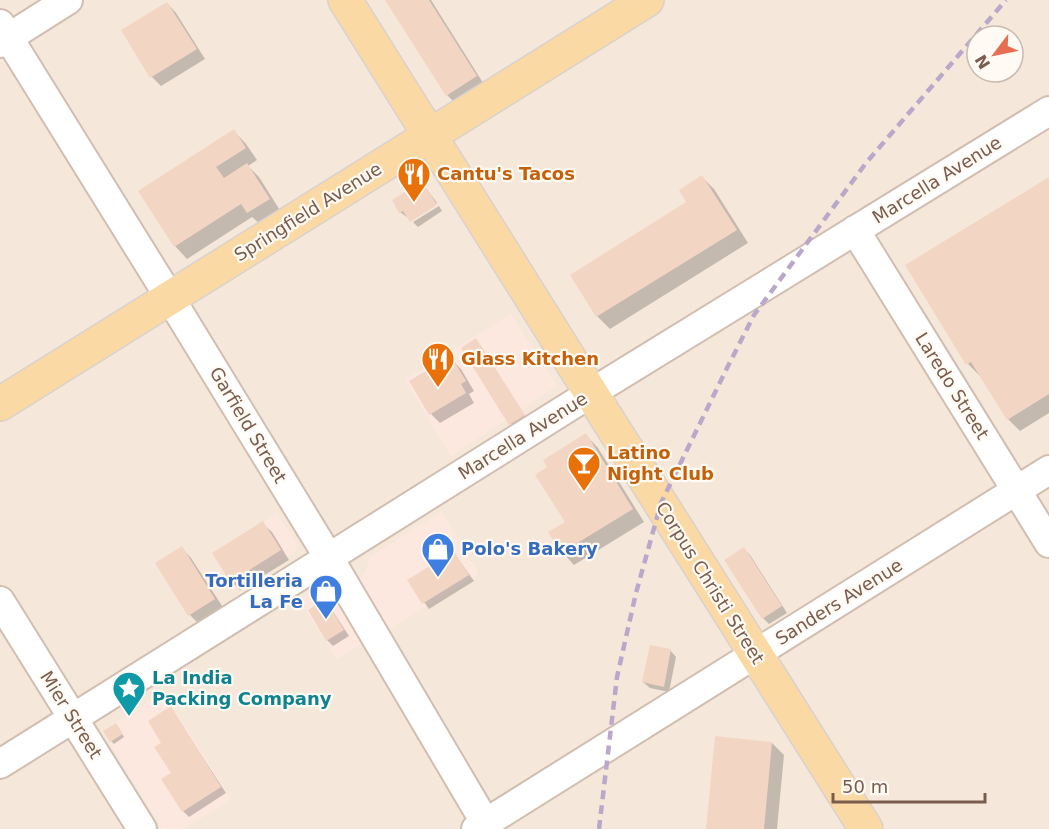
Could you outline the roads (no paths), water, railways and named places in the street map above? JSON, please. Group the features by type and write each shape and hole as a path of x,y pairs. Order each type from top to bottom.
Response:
{"main road":[{"name":"Corpus Christi Street","path":"345,0 755,655 867,829"},
{"name":"Springfield Avenue","path":"0,405 647,0"}],"street":[{"path":"3,35 68,0"},
{"name":"Garfield Street","path":"3,35 170,298 328,558 483,827"},
{"name":"Marcella Avenue","path":"0,764 591,393 1049,111"},
{"name":"Laredo Street","path":"855,230 1049,543"},
{"name":"Sanders Avenue","path":"483,827 1049,470"},
{"name":"Mier Street","path":"0,601 142,829"}],"railway":[{"path":"599,829 617,677 636,593 661,503 726,370 754,315 866,163 1006,0"}],"place":[{"name":"Cantu's Tacos","path":"414,203"},
{"name":"Glass Kitchen","path":"438,388"},
{"name":"Latino Night Club","path":"584,492"},
{"name":"Polo's Bakery","path":"438,578"},
{"name":"Tortilleria La Fe","path":"326,620"},
{"name":"La India Packing Company","path":"129,717"}]}
